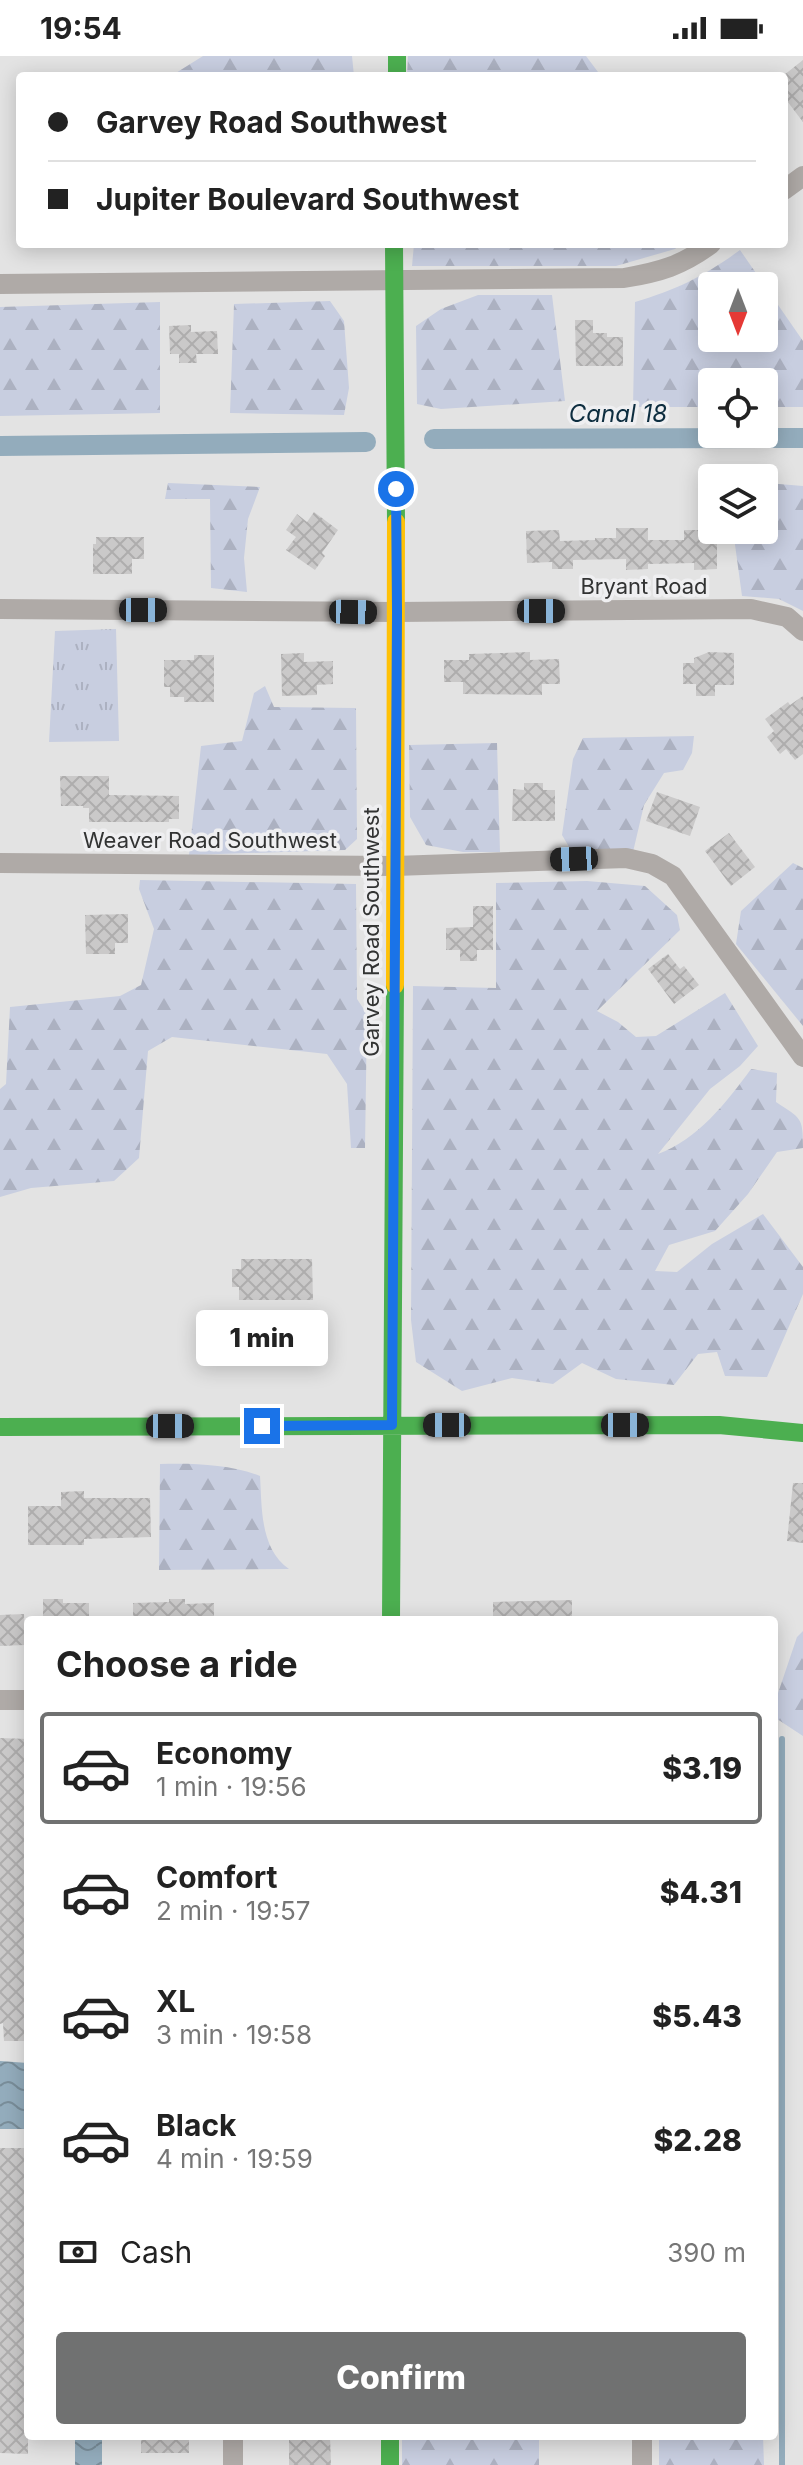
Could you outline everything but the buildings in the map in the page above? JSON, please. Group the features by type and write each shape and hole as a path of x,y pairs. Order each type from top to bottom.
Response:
{"street":[{"name":"Garvey Road Southwest","path":"391,1616 397,612 394,248"},
{"path":"0,284 624,278 661,272 706,248"},
{"name":"Bryant Road","path":"0,609 397,612 751,609 787,617 803,631"},
{"name":"Weaver Road Southwest","path":"0,863 395,866 626,858 652,864 673,876 803,1057"},
{"path":"0,1427 719,1425 803,1433"},
{"path":"0,1700 24,1700"},
{"path":"233,2440 233,2465"},
{"path":"390,2440 390,2465"},
{"path":"642,2440 642,2465"}],"green space":[{"path":"203,56 352,56 354,72 177,72"},
{"path":"408,56 586,56 598,72 407,72"},
{"path":"414,248 676,248 616,266 412,266"},
{"path":"740,250 755,272 707,272"},
{"path":"698,277 698,352 778,352 778,305 803,341 803,407 778,407 778,368 698,368 698,407 633,407 635,302"},
{"path":"478,295 552,295 565,401 441,409 417,404 416,326 441,309"},
{"path":"330,301 344,321 349,388 344,415 230,413 234,304"},
{"path":"160,302 160,413 0,416 0,307"},
{"path":"168,483 260,487 248,519 244,558 247,592 211,588 210,499 165,499"},
{"path":"778,484 803,486 803,611 779,599 742,596 735,544 778,544"},
{"path":"116,629 119,741 49,742 55,631"},
{"path":"265,686 274,707 356,708 357,839 345,850 189,855 201,746 242,741 254,693"},
{"path":"694,736 692,753 683,770 664,773 644,805 633,852 572,852 562,835 573,759 583,738"},
{"path":"497,743 500,852 463,852 426,845 410,817 409,745"},
{"path":"793,863 803,868 803,1026 736,944 741,911"},
{"path":"140,880 356,884 357,999 367,1014 365,1148 351,1148 347,1084 327,1054 172,1037 148,1051 139,1158 114,1181 31,1188 0,1197 0,1089 6,1084 10,1007 120,996 141,985 154,929 139,889"},
{"path":"587,881 645,886 677,915 680,930 597,1011 618,1022 636,1037 656,1036 725,993 758,1046 740,1066 710,1089 658,1154 698,1129 721,1107 751,1069 777,1073 776,1102 796,1116 801,1124 803,1148 777,1152 748,1194 715,1231 669,1245 655,1271 677,1272 712,1244 763,1214 803,1267 803,1294 767,1377 725,1376 717,1352 698,1354 674,1385 616,1379 582,1363 553,1384 512,1378 462,1391 416,1362 411,1320 413,986 496,988 496,883"},
{"path":"160,1464 224,1467 260,1476 264,1527 273,1551 289,1569 159,1570"},
{"path":"803,1631 803,1736 778,1720 778,1693 797,1637"},
{"path":"402,2440 539,2440 539,2465 402,2465"},
{"path":"659,2440 763,2440 764,2465 659,2465"}],"water":[{"path":"0,2061 24,2063 24,2129 0,2129"},
{"path":"75,2440 102,2440 102,2465 75,2465"}],"waterway":[{"name":"Canal 18","path":"434,439 803,438"},
{"name":"Canal 18","path":"0,446 366,442"},
{"path":"782,1739 782,2465"}],"traffic: fast":[{"path":"397,56 397,72"},
{"path":"394,248 396,522"},
{"path":"391,1616 395,985"},
{"path":"0,1427 719,1425 803,1433"},
{"path":"390,2440 390,2465"}],"traffic: slow":[{"path":"395,985 396,522"}],"route":[{"path":"262,1426 392,1425 396,489"}]}
